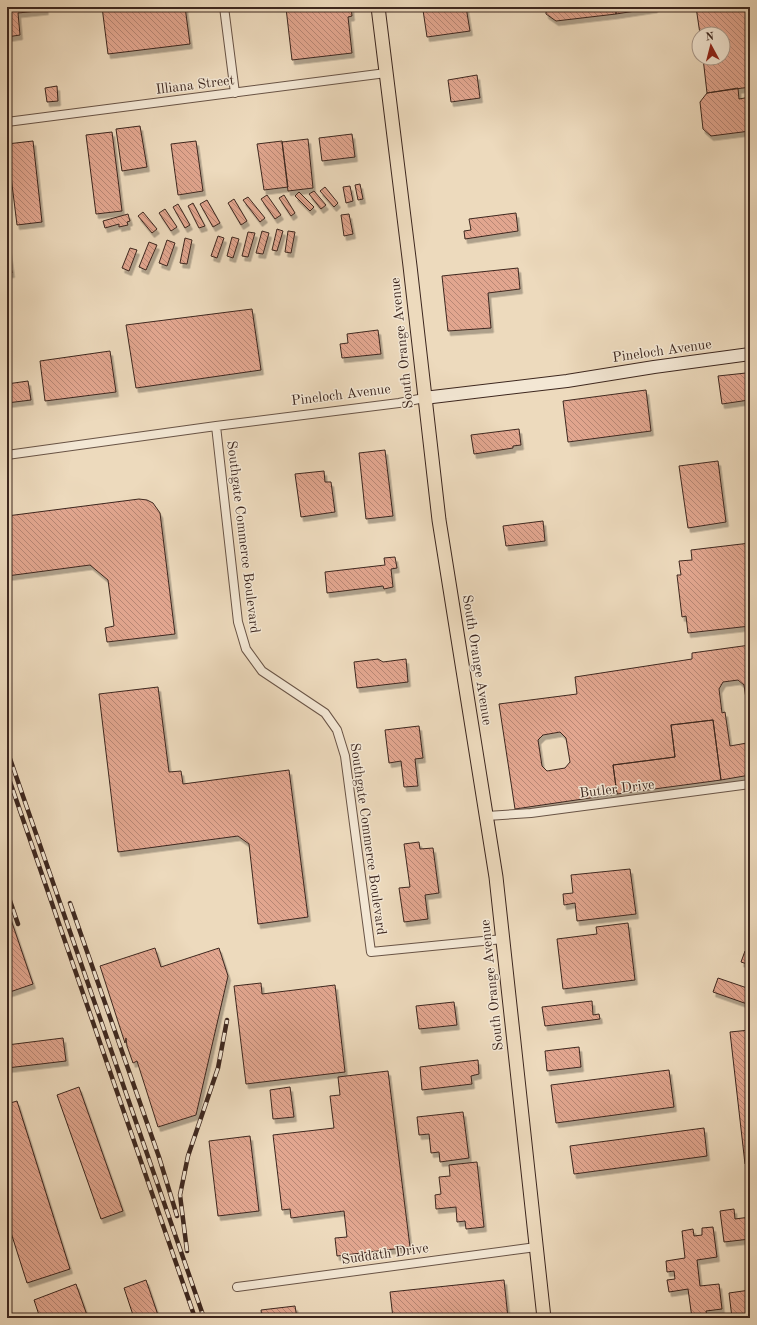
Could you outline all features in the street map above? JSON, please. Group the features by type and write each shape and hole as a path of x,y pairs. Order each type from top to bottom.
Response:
{"main road":[{"name":"South Orange Avenue","path":"378,7 442,543 486,816 503,939 544,1318"}],"street":[{"path":"224,7 235,93"},
{"name":"Illiana Street","path":"7,122 386,73"},
{"name":"Pineloch Avenue","path":"7,455 216,426 399,403 424,398 567,381 750,354"},
{"name":"Southgate Commerce Boulevard","path":"216,426 238,622 246,649 262,671 326,713 337,730 345,756 371,952 503,939"},
{"name":"Butler Drive","path":"486,816 538,812 750,784"},
{"name":"Suddath Drive","path":"237,1287 536,1246"}],"building":[{"path":"7,7 45,7 46,10 18,13 20,35 7,37"},
{"path":"102,7 185,7 190,44 108,54"},
{"path":"351,7 352,16 348,17 352,53 292,60 286,8"},
{"path":"444,7 466,7 470,31 427,37 423,10"},
{"path":"546,7 616,7 616,14 556,21 546,14"},
{"path":"616,7 655,7 655,8 616,14"},
{"path":"696,7 750,7 750,87 707,93 704,66 731,66 731,26 699,26"},
{"path":"477,75 480,98 451,102 448,80"},
{"path":"57,86 58,101 47,102 45,88"},
{"path":"738,88 739,99 750,97 750,131 711,136 703,129 700,102 707,93"},
{"path":"140,126 147,167 122,171 116,129"},
{"path":"112,132 122,211 96,214 86,135"},
{"path":"352,134 355,157 322,161 319,138"},
{"path":"308,139 313,188 288,191 282,142"},
{"path":"33,141 42,222 17,225 7,144"},
{"path":"196,141 203,191 178,195 171,144"},
{"path":"282,141 288,187 264,190 257,144"},
{"path":"360,184 363,199 358,200 355,185"},
{"path":"350,186 353,201 346,203 343,187"},
{"path":"325,187 338,203 334,207 320,191"},
{"path":"314,191 326,205 321,209 309,194"},
{"path":"299,192 314,207 310,211 295,196"},
{"path":"267,195 281,215 275,219 261,199"},
{"path":"284,195 295,213 291,216 279,198"},
{"path":"248,197 265,218 260,222 243,200"},
{"path":"234,199 247,221 241,225 228,203"},
{"path":"207,200 220,223 213,227 200,204"},
{"path":"193,203 205,226 199,228 188,206"},
{"path":"178,204 190,225 185,228 173,207"},
{"path":"165,209 177,227 171,231 159,213"},
{"path":"143,212 157,229 152,233 138,216"},
{"path":"516,213 518,231 465,239 464,231 471,230 469,219"},
{"path":"128,214 130,221 127,222 128,225 119,227 119,224 105,228 103,221"},
{"path":"349,214 353,234 344,236 341,215"},
{"path":"277,229 283,231 277,251 272,250"},
{"path":"262,231 269,233 263,254 256,253"},
{"path":"288,231 295,232 291,253 285,252"},
{"path":"248,232 255,233 248,257 242,256"},
{"path":"218,236 224,238 217,258 211,256"},
{"path":"232,237 239,239 233,258 227,256"},
{"path":"7,238 12,273 7,273"},
{"path":"185,238 192,240 187,264 180,263"},
{"path":"167,240 175,243 167,266 159,263"},
{"path":"149,242 157,245 146,270 139,267"},
{"path":"130,248 137,250 129,271 122,268"},
{"path":"518,268 520,289 488,293 491,328 448,331 442,276"},
{"path":"252,309 261,370 136,388 126,325"},
{"path":"378,330 381,354 342,358 340,344 348,343 347,334"},
{"path":"110,351 116,392 45,401 40,361"},
{"path":"746,373 749,400 722,404 718,376"},
{"path":"28,381 31,400 7,403 7,384"},
{"path":"646,390 651,431 568,442 563,401"},
{"path":"519,429 521,445 513,446 513,448 474,454 471,435"},
{"path":"385,450 393,516 366,519 359,453"},
{"path":"718,461 726,522 688,528 679,466"},
{"path":"324,471 325,482 331,482 335,512 301,517 295,474"},
{"path":"139,499 147,500 153,503 160,513 175,634 107,642 105,628 114,626 108,580 90,565 7,576 7,516"},
{"path":"543,521 545,541 506,546 503,526"},
{"path":"750,543 750,626 688,633 686,616 682,617 677,575 681,575 679,561 692,560 691,550"},
{"path":"395,557 397,568 391,569 393,587 384,589 383,586 327,593 325,572 385,565 384,558"},
{"path":"750,645 750,727 744,685 738,680 723,682 719,689 722,713 725,712 730,746 747,743 750,740 750,775 721,780 713,720 671,725 675,757 613,765 617,794 515,809 499,704 577,694 575,677 692,659 692,653","holes":["560,732 566,738 570,762 565,768 547,771 542,766 538,740 543,735"]},
{"path":"378,659 383,662 406,659 408,682 357,688 354,662"},
{"path":"158,687 169,772 181,771 183,784 289,770 308,917 258,924 249,844 238,836 118,852 99,694"},
{"path":"713,720 721,780 617,794 613,765 675,757 671,725"},
{"path":"419,726 423,758 415,759 418,786 404,787 401,761 389,763 385,730"},
{"path":"419,842 420,849 433,848 439,893 425,895 428,919 404,922 399,888 410,887 404,844"},
{"path":"630,869 636,914 577,921 575,903 564,905 563,894 573,893 571,875"},
{"path":"7,908 33,984 7,993"},
{"path":"628,923 635,980 563,989 557,939 597,934 596,927"},
{"path":"155,948 161,967 219,948 228,976 196,1115 158,1127 137,1061 133,1063 126,1038 125,1043 100,966"},
{"path":"745,951 750,953 750,965 741,962"},
{"path":"718,978 750,989 750,1005 713,992"},
{"path":"261,983 262,994 335,985 345,1072 246,1084 234,986"},
{"path":"592,1001 593,1015 599,1014 600,1019 545,1026 542,1007"},
{"path":"454,1002 457,1025 419,1029 416,1006"},
{"path":"750,1030 750,1163 745,1164 730,1032"},
{"path":"63,1038 66,1061 7,1068 7,1045"},
{"path":"579,1047 581,1067 547,1071 545,1051"},
{"path":"478,1060 479,1074 471,1076 472,1084 422,1090 420,1067"},
{"path":"669,1070 674,1107 556,1123 551,1085"},
{"path":"388,1071 410,1247 337,1256 335,1238 347,1237 344,1211 291,1218 290,1209 282,1210 273,1135 334,1128 330,1096 340,1095 338,1077"},
{"path":"79,1087 123,1211 101,1219 57,1095"},
{"path":"290,1087 294,1117 273,1119 270,1090"},
{"path":"17,1101 70,1269 27,1283 7,1220 7,1104"},
{"path":"463,1112 469,1158 440,1162 439,1152 431,1153 429,1134 419,1135 417,1117"},
{"path":"704,1128 707,1156 574,1174 570,1146"},
{"path":"250,1136 259,1211 218,1216 209,1141"},
{"path":"477,1162 484,1227 466,1229 465,1221 457,1222 456,1207 436,1209 435,1195 441,1194 439,1177 450,1176 449,1165"},
{"path":"734,1209 735,1219 750,1217 750,1239 724,1242 720,1211"},
{"path":"713,1227 717,1257 697,1260 700,1286 719,1284 722,1309 706,1311 707,1316 692,1318 688,1289 669,1292 667,1280 675,1279 674,1271 667,1272 666,1261 685,1258 682,1231 693,1229 694,1236 702,1235 702,1228"},
{"path":"146,1280 159,1318 134,1318 124,1288"},
{"path":"504,1280 508,1318 393,1318 390,1292"},
{"path":"76,1284 88,1318 40,1318 34,1300"},
{"path":"750,1290 750,1313 746,1313 746,1318 732,1318 729,1293"},
{"path":"295,1306 297,1318 262,1318 261,1310"}],"railway":[{"path":"7,750 204,1318"},
{"path":"7,773 195,1318"},
{"path":"7,892 18,924"},
{"path":"70,903 159,1157 177,1216"},
{"path":"187,1251 180,1195 188,1156 218,1068 227,1020"}]}
